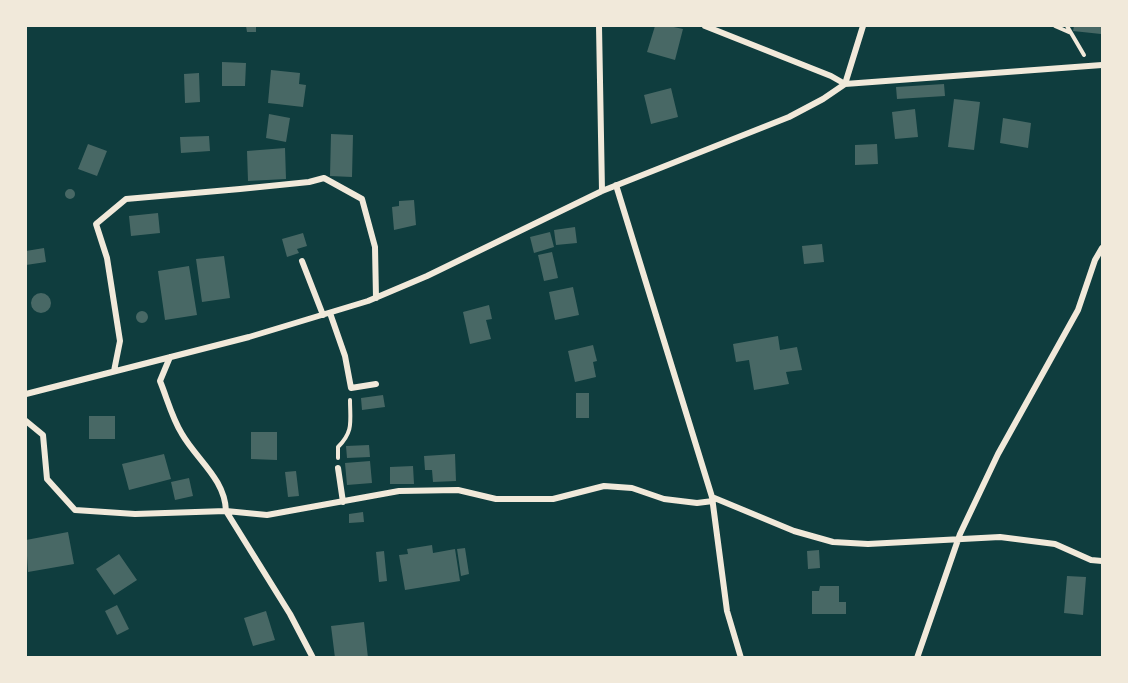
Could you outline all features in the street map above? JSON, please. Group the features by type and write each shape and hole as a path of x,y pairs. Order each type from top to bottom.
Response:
{"street":[{"path":"599,26 602,191"},
{"path":"705,26 831,76 845,84"},
{"path":"845,84 863,26"},
{"path":"26,394 249,337 376,298 427,276 602,191 789,117 845,84 1102,65"},
{"path":"114,371 120,340 107,258 96,224 126,199 309,182 324,178 362,199 375,247 376,298"},
{"path":"616,186 712,499 727,611 741,657"},
{"path":"917,657 958,540 998,454 1078,310 1095,260 1102,248"},
{"path":"302,261 345,356 351,388 376,384"},
{"path":"170,357 160,381 182,434 211,472 226,503 226,511 290,614 313,657"},
{"path":"26,421 43,435 47,479 75,510 135,514 226,511 267,514 399,491 458,490 496,499 553,499 604,486 632,488 664,499 697,503 712,499 794,531 833,542 868,544 1000,537 1055,544 1092,560 1102,561"},
{"path":"338,468 343,502"}],"path":[{"path":"1055,26 1071,33"},
{"path":"1067,26 1090,66"},
{"path":"338,468 338,447 345,440 351,428 351,388"}],"building":[{"path":"246,26 256,26 256,32 247,32"},
{"path":"655,26 683,29 675,60 647,52"},
{"path":"1074,26 1102,26 1101,34 1073,31"},
{"path":"222,62 246,63 245,86 222,86"},
{"path":"271,70 300,73 299,84 306,85 303,107 268,103"},
{"path":"199,73 200,102 185,103 184,74"},
{"path":"944,84 945,96 897,99 896,87"},
{"path":"671,88 678,117 651,124 644,95"},
{"path":"954,99 980,102 974,150 948,147"},
{"path":"915,109 918,137 895,139 892,112"},
{"path":"269,114 290,118 286,142 266,138"},
{"path":"1003,118 1031,123 1028,148 1000,143"},
{"path":"331,134 353,135 352,177 330,176"},
{"path":"209,136 210,151 181,153 180,137"},
{"path":"88,144 107,151 97,176 78,169"},
{"path":"877,144 878,164 855,165 855,145"},
{"path":"285,148 286,179 248,181 247,151"},
{"path":"70,189 74,190 74,198 70,199 66,198 65,194 66,190"},
{"path":"414,200 416,225 394,230 392,207 399,206 399,201"},
{"path":"158,213 160,233 131,236 129,216"},
{"path":"575,227 577,243 556,245 554,230"},
{"path":"550,232 554,247 534,253 530,237"},
{"path":"303,233 307,246 297,249 299,253 287,257 282,239"},
{"path":"822,244 824,262 804,264 802,246"},
{"path":"44,248 46,262 26,265 26,251"},
{"path":"552,252 558,278 544,281 538,255"},
{"path":"224,256 230,298 202,302 196,259"},
{"path":"189,266 197,315 165,320 158,271"},
{"path":"573,287 579,315 555,320 549,292"},
{"path":"41,293 48,296 51,303 48,310 41,313 34,310 31,303 34,296"},
{"path":"489,305 492,319 486,320 491,339 470,344 463,312"},
{"path":"144,311 147,312 147,322 140,323 137,322 136,315 137,312"},
{"path":"778,336 780,350 797,347 802,370 786,372 789,384 754,390 749,360 736,362 733,344"},
{"path":"593,345 597,361 593,362 596,377 575,382 568,351"},
{"path":"576,393 589,393 589,418 576,418"},
{"path":"383,395 385,407 362,410 361,398"},
{"path":"89,416 115,416 115,439 89,439"},
{"path":"251,432 277,432 277,460 251,459"},
{"path":"369,445 370,457 347,458 346,446"},
{"path":"164,454 171,479 129,490 122,464"},
{"path":"455,454 456,481 433,482 432,470 425,470 424,456"},
{"path":"370,461 372,483 347,485 345,463"},
{"path":"413,466 414,484 390,484 390,467"},
{"path":"296,471 299,496 288,497 285,472"},
{"path":"189,478 193,496 175,500 171,482"},
{"path":"363,512 364,522 349,523 349,514"},
{"path":"68,532 74,564 28,572 26,540"},
{"path":"432,545 433,553 455,549 460,581 405,590 399,555 408,554 407,549"},
{"path":"465,548 469,574 461,576 457,549"},
{"path":"819,550 820,568 808,569 807,551"},
{"path":"384,551 387,581 379,582 376,552"},
{"path":"119,554 137,580 114,595 96,569"},
{"path":"1067,576 1086,577 1083,615 1064,613"},
{"path":"820,586 839,586 839,602 846,602 846,614 812,614 812,591 819,591"},
{"path":"117,605 129,629 117,635 105,611"},
{"path":"266,611 275,640 253,646 244,618"},
{"path":"364,622 368,658 335,658 331,626"}]}
